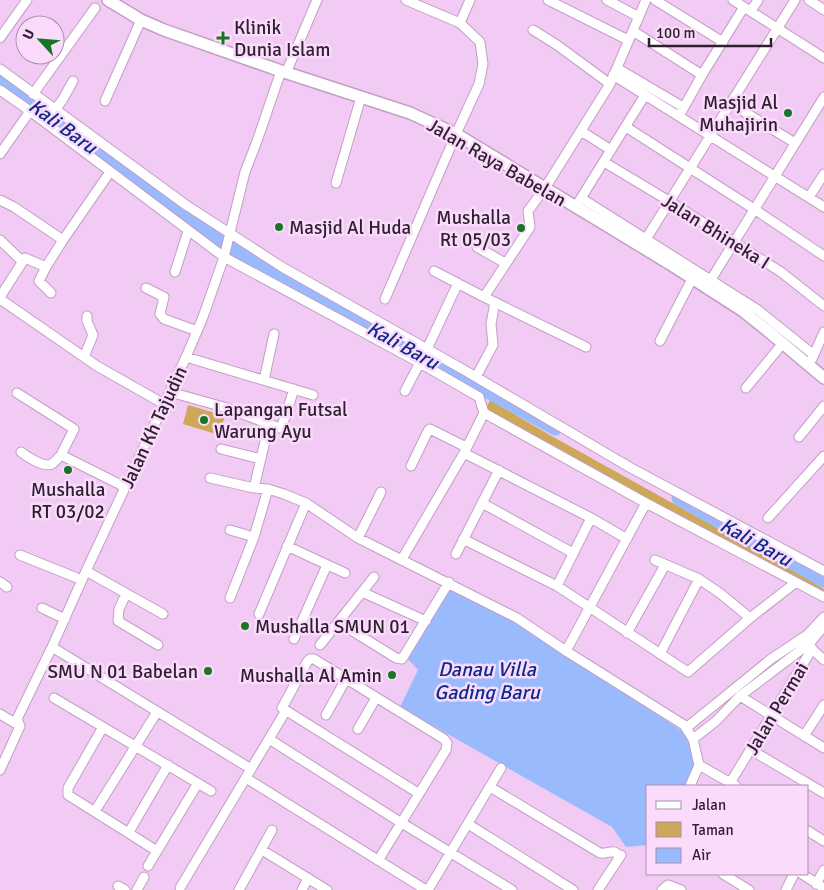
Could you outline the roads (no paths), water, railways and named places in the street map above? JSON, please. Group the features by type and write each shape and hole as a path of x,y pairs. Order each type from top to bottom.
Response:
{"main road":[{"name":"Jalan Raya Babelan","path":"108,0 141,20 283,72 410,113 456,134 545,188 578,202 692,279 708,284 784,343 812,360 824,378"}],"street":[{"path":"0,38 27,0"},
{"name":"Jalan Kh Tajudin","path":"0,770 20,726 17,719 198,330 225,254 245,172 283,72 317,0"},
{"path":"385,299 479,84 483,64 480,42 460,24 406,0"},
{"path":"460,24 470,0"},
{"path":"548,0 628,40"},
{"path":"607,0 639,17"},
{"path":"484,297 530,227 528,212 581,131 614,75 646,0"},
{"path":"655,0 723,42"},
{"path":"733,0 824,58"},
{"path":"681,112 723,42 748,9 758,0"},
{"path":"646,239 794,0"},
{"path":"809,0 824,10"},
{"path":"33,94 96,8"},
{"path":"105,101 141,20"},
{"path":"533,30 681,112 710,136 824,207"},
{"path":"632,31 702,75"},
{"path":"0,69 229,237 480,379 631,468 824,571"},
{"path":"614,75 645,95 681,112"},
{"path":"55,110 63,100 72,81"},
{"path":"0,90 30,110 188,231 225,254 476,395 479,397 484,413 646,503 824,597"},
{"path":"645,95 578,202 646,239 708,284 758,310 812,360 824,332"},
{"path":"336,183 361,97"},
{"path":"708,284 824,97"},
{"path":"730,103 795,143"},
{"path":"0,154 30,110"},
{"path":"626,127 824,256"},
{"path":"581,131 612,150"},
{"name":"Jalan Bhineka I","path":"604,162 781,272 824,306"},
{"path":"51,293 39,281 62,240 110,172"},
{"path":"809,197 824,174"},
{"path":"0,200 14,207 62,240"},
{"path":"175,272 188,231"},
{"path":"0,240 22,261"},
{"path":"477,247 505,263"},
{"path":"46,268 26,258 22,261 0,298 97,366 164,404"},
{"path":"434,271 586,347"},
{"path":"660,341 692,279"},
{"path":"405,391 427,350 458,283"},
{"path":"146,288 164,297 160,314 164,319 198,330"},
{"path":"476,395 493,346 491,324 495,302"},
{"path":"84,357 94,335 87,321 87,316"},
{"path":"264,380 274,334"},
{"path":"746,388 784,343"},
{"path":"186,357 313,394"},
{"path":"170,392 227,408 280,428 294,389"},
{"path":"17,393 74,429 61,455 51,464 48,465 34,460 21,452"},
{"path":"799,437 824,406"},
{"path":"402,559 465,450 484,413"},
{"path":"254,488 269,424"},
{"path":"411,466 429,430 432,429 499,470 627,539"},
{"path":"221,449 261,459"},
{"path":"61,455 125,487"},
{"path":"768,518 824,456"},
{"path":"456,554 499,470"},
{"path":"210,478 254,488 268,489 306,503 358,538 449,582 517,618 566,652 685,726 693,739 699,765 690,785"},
{"path":"230,598 254,537 268,489"},
{"path":"358,538 381,492"},
{"path":"259,614 306,503"},
{"path":"566,652 646,503"},
{"path":"482,504 573,553"},
{"path":"557,586 591,518"},
{"path":"230,530 254,537"},
{"path":"463,540 557,586 689,672 750,618 796,583"},
{"path":"287,546 345,573"},
{"path":"20,554 84,576 126,594 163,614"},
{"path":"655,560 665,566 699,579 750,618"},
{"path":"294,640 327,565"},
{"path":"627,633 665,566"},
{"path":"320,646 374,577"},
{"path":"660,654 699,579"},
{"path":"338,622 398,659 402,659 449,582"},
{"path":"362,592 426,620"},
{"path":"126,594 119,612 119,622 158,645"},
{"path":"42,608 65,619"},
{"path":"693,739 716,720 740,696 809,642 824,617"},
{"name":"Jalan Permai","path":"699,765 733,784 772,715 809,642 821,630"},
{"path":"685,726 772,659 809,642"},
{"path":"809,642 824,660"},
{"path":"52,647 157,712 427,890 500,768"},
{"path":"379,859 446,750 447,743 444,739 314,659 310,659 282,706 286,712 418,793"},
{"path":"326,715 346,680"},
{"path":"740,696 824,748"},
{"path":"54,698 211,791"},
{"path":"358,729 376,698"},
{"path":"804,736 824,705"},
{"path":"95,811 157,712"},
{"path":"180,888 286,712"},
{"path":"0,714 20,726"},
{"path":"103,727 67,791 68,795 157,851"},
{"path":"269,740 512,890"},
{"path":"751,750 824,793"},
{"path":"129,832 168,765"},
{"path":"148,866 198,783"},
{"path":"490,787 600,853 605,854 614,851 621,855 598,890"},
{"path":"468,824 573,890"},
{"path":"239,890 272,830"},
{"path":"809,832 824,841"},
{"path":"262,850 327,890"},
{"path":"804,875 820,886 824,870"},
{"path":"724,875 748,890"},
{"path":"786,890 794,875"},
{"path":"137,890 144,877"},
{"path":"302,890 308,878"},
{"path":"244,890 245,880"},
{"path":"662,890 668,885 681,890"}],"water":[{"name":"Danau Villa Gading Baru","path":"451,588 515,621 682,731 689,741 694,765 685,785 646,785 646,845 626,847 612,827 400,707 418,670 407,658"}],"waterway":[{"name":"Kali Baru","path":"0,80 240,254 555,428"},
{"name":"Kali Baru","path":"679,498 824,580"}],"place":[{"name":"Klinik Dunia Islam","path":"223,38"},
{"name":"Masjid Al Muhajirin","path":"788,113"},
{"name":"Masjid Al Huda","path":"279,227"},
{"name":"Mushalla Rt 05/03","path":"521,228"},
{"name":"Lapangan Futsal Warung Ayu","path":"204,420"},
{"name":"Mushalla RT 03/02","path":"68,470"},
{"name":"Mushalla SMUN 01","path":"245,626"},
{"name":"SMU N 01 Babelan","path":"208,671"},
{"name":"Mushalla Al Amin","path":"392,675"}]}
